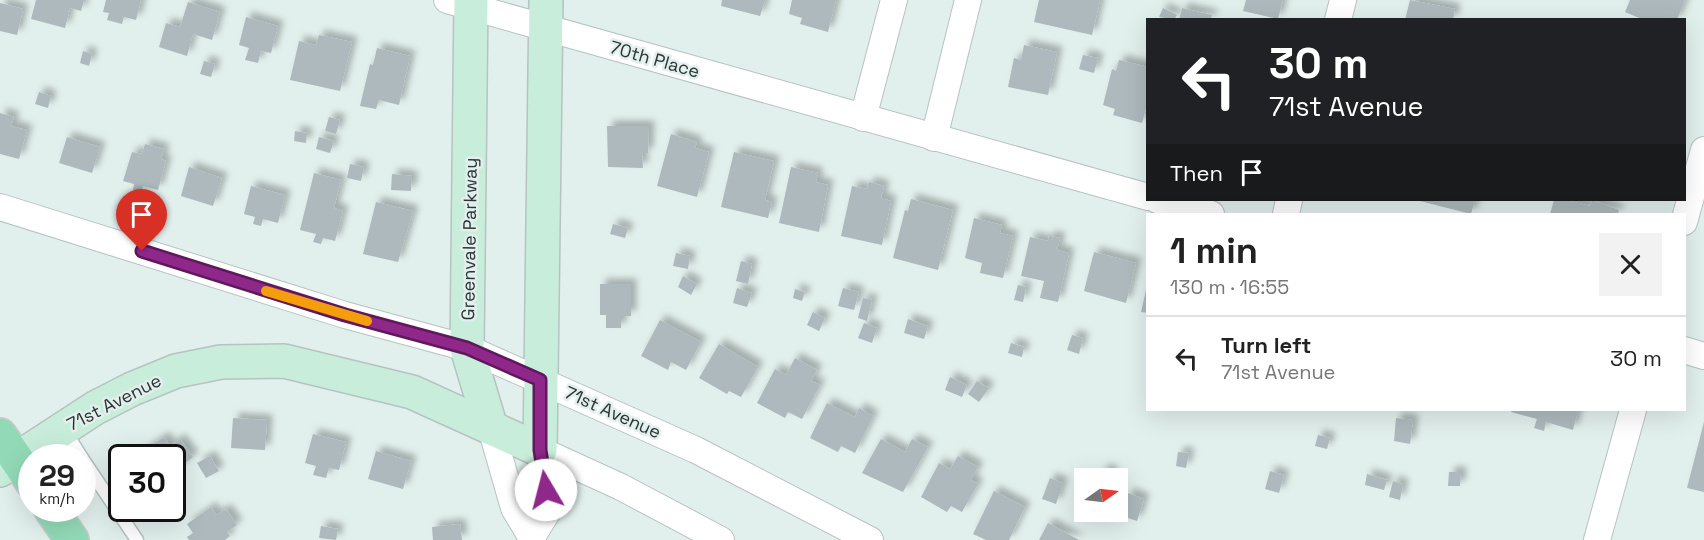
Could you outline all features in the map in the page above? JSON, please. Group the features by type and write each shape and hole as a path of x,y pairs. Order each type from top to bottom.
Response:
{"main road":[{"path":"60,522 72,540"}],"street":[{"path":"863,118 894,0"},
{"path":"934,138 968,0"},
{"path":"1338,18 1343,0"},
{"name":"70th Place","path":"463,2 546,14 863,118 1146,196"},
{"name":"Greenvale Parkway","path":"463,2 467,348 514,508 533,539"},
{"name":"Greenvale Parkway","path":"533,539 548,511 540,450 546,14"},
{"path":"1686,215 1704,150"},
{"path":"1161,201 1207,213"},
{"name":"71st Avenue","path":"0,207 345,315 467,348 696,450 870,540"},
{"path":"1686,351 1704,356"},
{"name":"71st Avenue","path":"9,461 132,389 176,371 221,362 284,361 412,392 621,487 721,540"},
{"path":"1597,540 1633,411"}],"lane":[{"path":"63,428 73,444"},
{"path":"96,479 137,540"}],"building":[{"path":"36,0 84,0 81,11 70,8 65,28 31,19"},
{"path":"106,0 141,0 136,20 124,17 122,24 107,20 109,13 103,12"},
{"path":"722,0 765,0 760,16 721,6"},
{"path":"792,0 836,0 828,32 800,24 802,18 789,14"},
{"path":"1039,0 1100,0 1092,35 1034,22"},
{"path":"1246,0 1283,0 1278,18 1243,11"},
{"path":"1410,0 1455,9 1453,18 1406,18"},
{"path":"1630,0 1685,0 1678,18 1639,18 1625,12"},
{"path":"188,2 220,12 212,40 193,34 187,56 159,47 166,23 180,27"},
{"path":"0,3 23,9 17,35 0,31"},
{"path":"1163,8 1177,15 1175,18 1159,17"},
{"path":"1182,8 1212,15 1211,18 1180,18"},
{"path":"246,17 278,26 271,53 261,51 258,63 245,60 249,48 239,45"},
{"path":"319,35 352,42 340,91 290,80 299,41 316,45"},
{"path":"1024,45 1057,52 1048,95 1008,87 1014,58 1021,60"},
{"path":"377,48 410,56 399,105 379,100 376,109 360,106 370,64 373,65"},
{"path":"83,51 92,54 89,66 80,63"},
{"path":"1083,55 1098,58 1094,73 1079,69"},
{"path":"1119,60 1146,67 1146,108 1142,123 1113,115 1115,109 1103,105 1112,69 1116,71"},
{"path":"204,61 215,64 211,77 200,74"},
{"path":"39,92 51,96 48,108 35,104"},
{"path":"0,113 14,117 11,126 27,130 19,159 0,154"},
{"path":"329,117 340,120 336,134 325,131"},
{"path":"607,126 649,126 648,153 642,153 643,168 608,167"},
{"path":"295,131 307,133 306,143 294,141"},
{"path":"671,134 697,142 695,148 709,152 697,197 657,186"},
{"path":"67,137 100,147 92,173 59,163"},
{"path":"319,137 334,141 330,153 316,149"},
{"path":"145,144 164,149 161,159 166,161 158,190 143,186 141,193 133,190 134,184 123,181 132,152 142,154"},
{"path":"734,152 774,161 765,200 772,202 768,218 721,207"},
{"path":"350,164 364,167 361,181 347,178"},
{"path":"189,167 222,178 213,206 181,196"},
{"path":"791,167 818,173 816,182 828,185 819,232 779,223"},
{"path":"314,173 341,180 334,208 343,211 335,241 323,238 321,244 313,242 316,234 300,230"},
{"path":"392,174 412,176 411,191 391,190"},
{"path":"869,182 884,186 881,198 891,201 882,245 841,236 852,186 867,189"},
{"path":"251,186 285,195 278,223 263,219 261,226 253,224 255,217 244,214"},
{"path":"911,199 953,210 938,270 893,258 905,210 908,211"},
{"path":"1420,201 1475,201 1471,213"},
{"path":"1554,201 1570,201 1590,206 1592,201 1595,201 1619,210 1618,213 1550,213"},
{"path":"376,202 413,211 398,262 363,254"},
{"path":"974,218 1002,225 1000,233 1013,236 1003,278 980,273 982,263 965,258"},
{"path":"613,224 628,228 625,238 610,234"},
{"path":"1049,236 1060,238 1057,250 1069,253 1058,302 1040,298 1044,281 1021,276 1030,237 1048,241"},
{"path":"1094,252 1136,263 1126,303 1084,291"},
{"path":"676,253 690,256 688,269 673,266"},
{"path":"741,261 752,264 748,284 736,281"},
{"path":"683,276 697,284 691,295 678,287"},
{"path":"600,284 631,284 631,316 621,316 621,328 606,328 606,315 600,315"},
{"path":"1018,285 1026,287 1023,302 1014,300"},
{"path":"737,288 752,293 747,307 733,303"},
{"path":"843,288 859,292 854,310 838,306"},
{"path":"795,289 805,292 802,301 793,298"},
{"path":"1146,290 1146,313 1141,312"},
{"path":"863,298 872,300 867,321 858,318"},
{"path":"813,312 825,318 819,331 807,325"},
{"path":"908,319 928,326 924,339 904,333"},
{"path":"660,320 701,342 686,370 671,362 668,370 641,356"},
{"path":"864,323 877,328 872,343 858,338"},
{"path":"1072,335 1083,338 1079,354 1067,350"},
{"path":"1011,343 1024,347 1022,357 1008,353"},
{"path":"719,344 758,367 741,397 729,391 727,394 699,378"},
{"path":"795,358 817,370 811,381 820,385 802,419 788,412 785,418 757,403 775,369 786,375"},
{"path":"950,377 967,385 962,397 945,390"},
{"path":"977,381 989,388 979,402 968,394"},
{"path":"827,403 855,417 859,408 873,416 855,453 841,446 838,452 810,438"},
{"path":"1578,411 1573,430 1546,422 1544,431 1534,428 1537,419 1511,412"},
{"path":"233,418 267,420 265,450 231,448"},
{"path":"1396,418 1413,420 1410,444 1394,441"},
{"path":"1704,422 1704,492 1687,488"},
{"path":"313,434 346,442 339,470 329,468 326,478 313,475 316,466 305,463"},
{"path":"1318,435 1330,438 1327,449 1315,446"},
{"path":"164,437 169,444 154,444"},
{"path":"180,439 184,444 173,444"},
{"path":"881,439 905,452 912,439 928,447 903,492 862,473"},
{"path":"186,447 193,457 186,463"},
{"path":"376,451 411,461 403,489 368,479"},
{"path":"1178,452 1189,453 1186,468 1176,466"},
{"path":"210,456 219,471 206,478 197,463"},
{"path":"958,456 978,467 971,480 978,484 962,512 951,506 947,512 921,497 939,463 950,469"},
{"path":"1270,471 1284,475 1279,493 1265,489"},
{"path":"1449,472 1461,472 1460,486 1448,486"},
{"path":"1367,474 1387,480 1384,490 1365,485"},
{"path":"1050,478 1063,483 1056,504 1042,499"},
{"path":"1393,481 1403,484 1400,500 1389,497"},
{"path":"994,491 1025,507 1009,540 986,540 973,534"},
{"path":"1128,493 1144,499 1137,521 1128,518"},
{"path":"211,507 216,515 226,509 237,525 227,532 230,536 225,540 189,540 187,537 193,533 187,524"},
{"path":"1048,523 1079,540 1039,540"},
{"path":"460,524 462,540 433,540 432,527"},
{"path":"321,526 338,529 336,540 319,538"}],"slow traffic":[{"path":"266,291 367,321"}],"route":[{"path":"142,251 345,315 467,348 540,380 540,450 546,490"}]}
